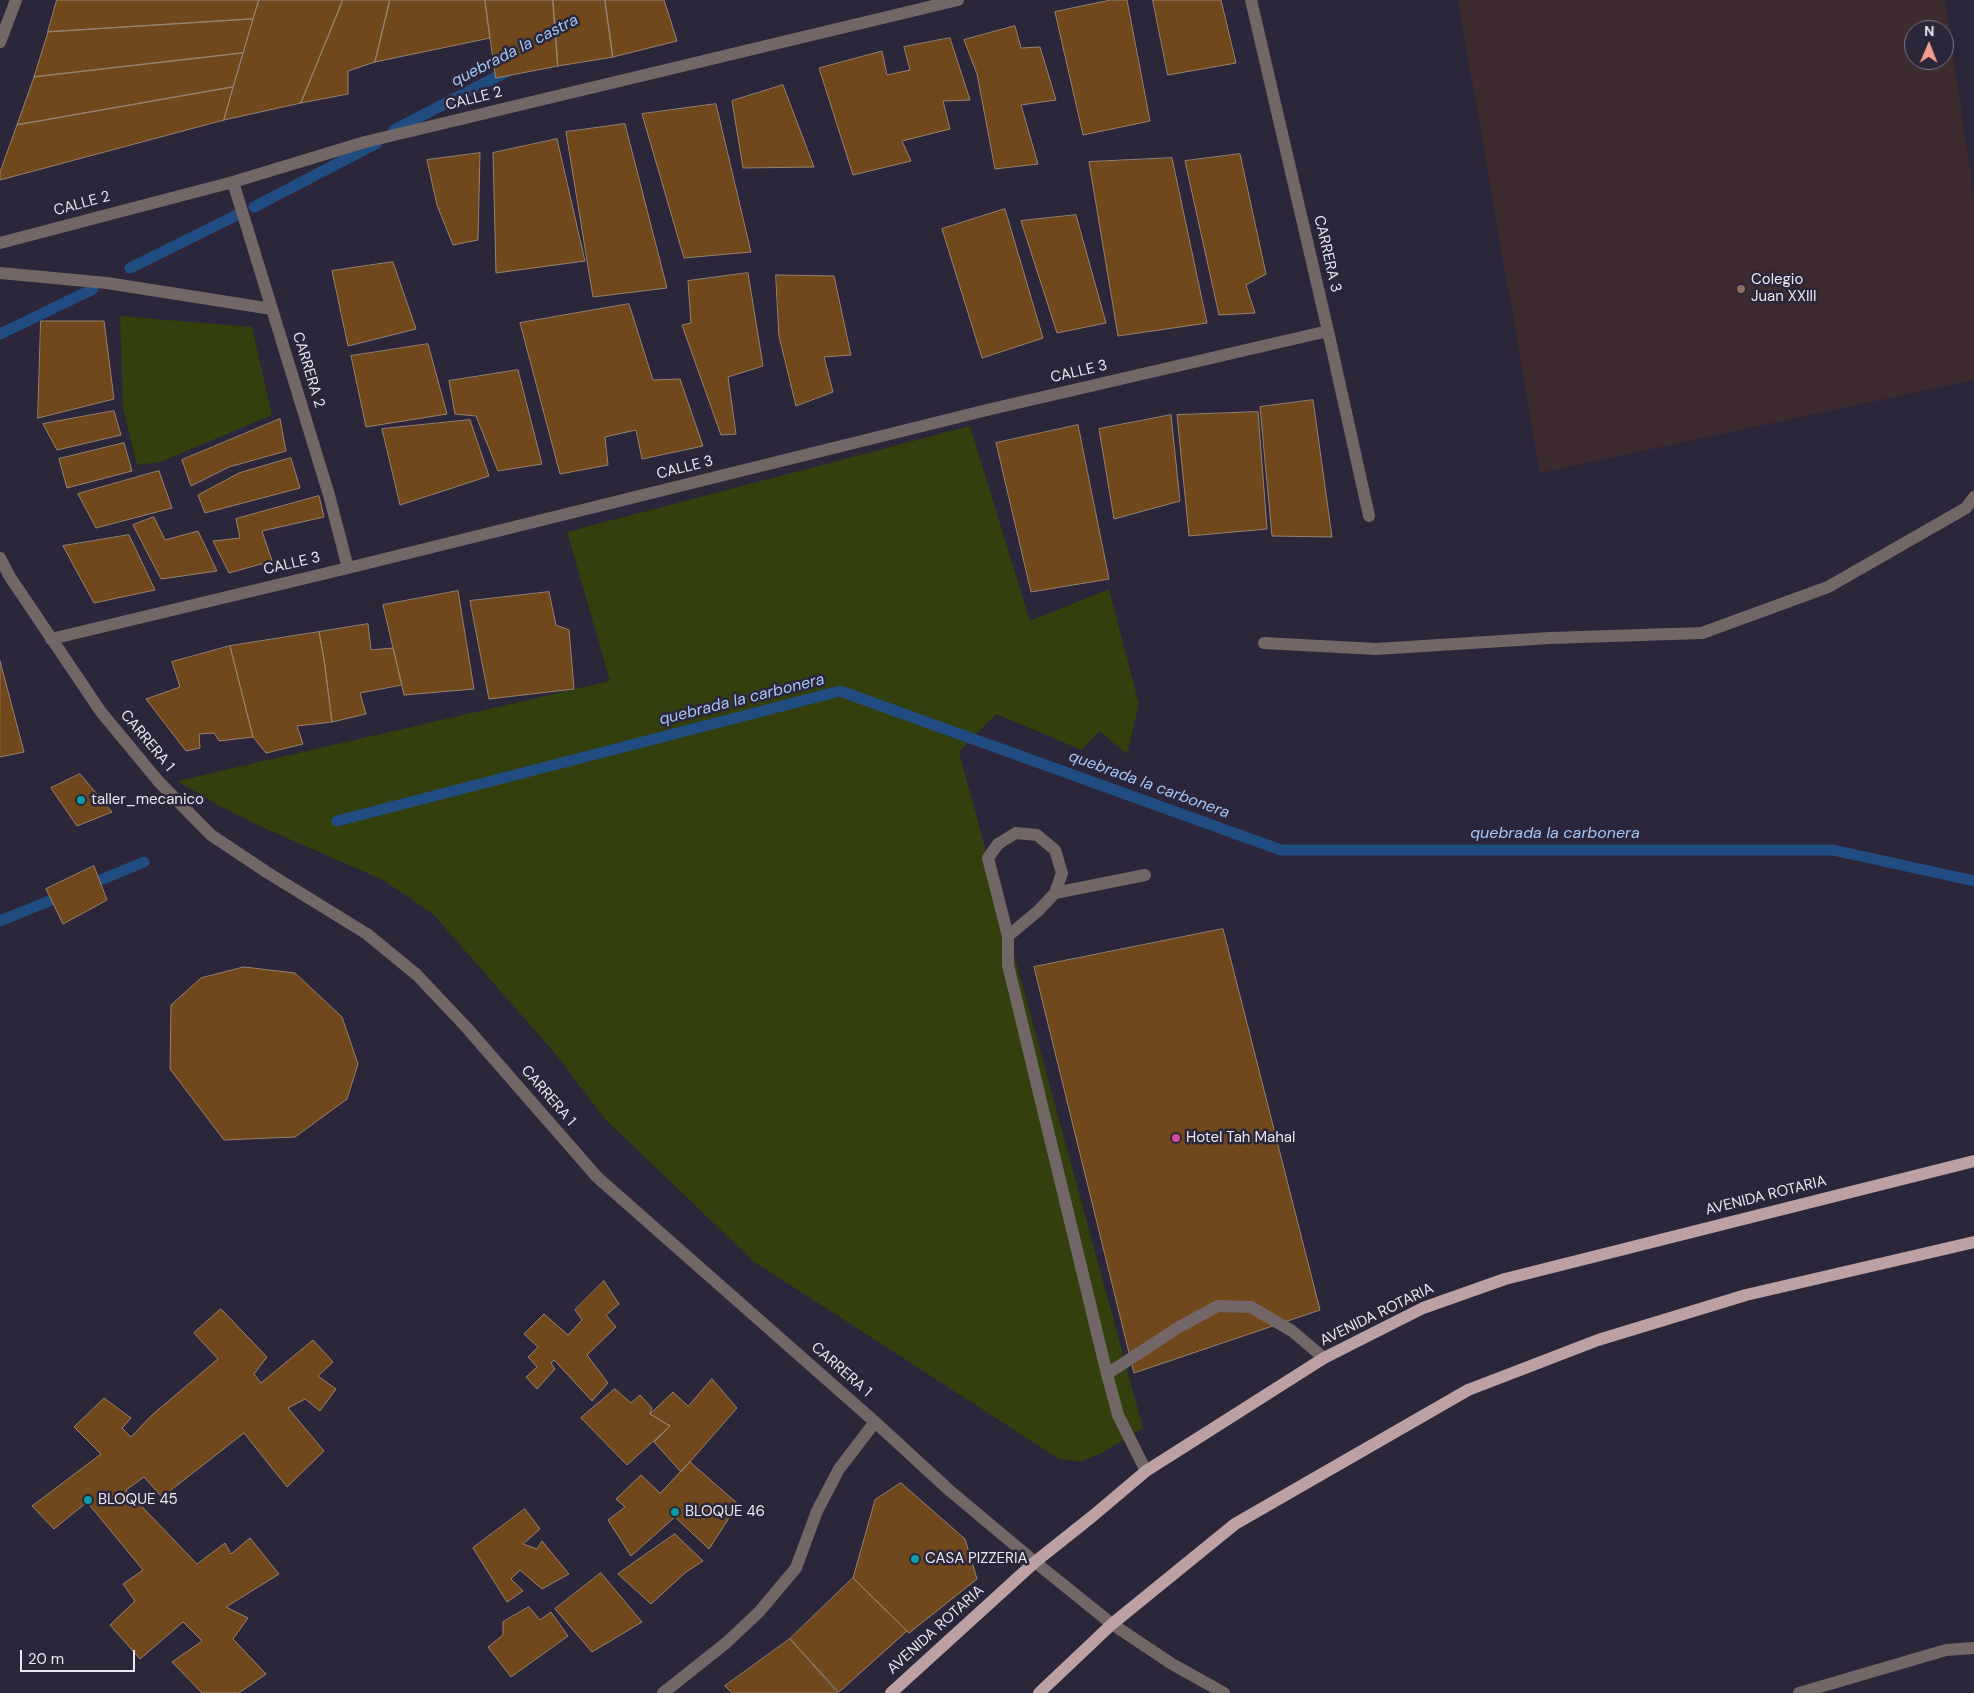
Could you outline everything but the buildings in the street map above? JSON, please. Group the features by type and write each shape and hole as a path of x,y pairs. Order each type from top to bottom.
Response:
{"main road":[{"name":"AVENIDA ROTARIA","path":"892,1693 1035,1562 1094,1516 1146,1471 1324,1358 1423,1308 1504,1278 1974,1161"},
{"path":"1039,1693 1112,1624 1235,1524 1468,1390 1598,1340 1746,1295 1974,1242"}],"street":[{"path":"0,42 16,0"},
{"name":"CALLE 2","path":"0,243 233,182 365,142 958,0"},
{"name":"CARRERA 3","path":"1251,0 1369,516"},
{"name":"CARRERA 2","path":"233,182 329,494 348,568"},
{"path":"0,273 107,283 272,309"},
{"name":"CALLE 3","path":"51,639 348,568 987,410 1328,331"},
{"path":"1264,643 1376,649 1550,638 1702,633 1828,587 1966,508 1974,497"},
{"name":"CARRERA 1","path":"1,561 51,639 102,712 159,782 211,835 268,873 367,934 417,975 467,1028 597,1177 875,1422 949,1490 1035,1562 1112,1624 1172,1664 1224,1693"},
{"path":"1008,936 1038,911 1055,893 1062,873 1055,850 1037,835 1016,833 998,844 988,858 1008,936 1008,966 1107,1374 1118,1415 1146,1471"},
{"path":"1055,893 1145,875"},
{"path":"1107,1374 1179,1327 1218,1306 1251,1307 1292,1331 1324,1358"},
{"path":"664,1693 726,1643 759,1612 796,1568 817,1511 839,1468 875,1422"},
{"path":"1799,1693 1946,1650 1974,1648"}],"shaded area":[{"name":"Colegio Juan XXIII","path":"1458,0 1945,0 1948,20 1904,20 1904,70 1954,70 1954,61 1974,197 1974,380 1540,473"}],"green space":[{"path":"120,316 252,327 272,415 160,462 137,465 123,408"},
{"path":"970,426 1030,621 1109,589 1139,704 1127,754 1099,731 1082,750 996,714 959,752 1143,1428 1102,1453 1080,1462 1059,1459 753,1261 605,1119 558,1057 433,914 383,880 264,828 218,805 177,781 610,681 567,532"}],"waterway":[{"name":"quebrada la castra","path":"394,130 508,71"},
{"name":"quebrada la castra","path":"254,207 377,143"},
{"name":"quebrada la castra","path":"130,268 237,215"},
{"name":"quebrada la castra","path":"0,334 93,289"},
{"name":"quebrada la carbonera","path":"337,821 840,691 1281,850 1833,850 1974,881"},
{"name":"quebrada la carbonera","path":"86,886 144,862"},
{"name":"quebrada la carbonera","path":"0,921 64,895"}],"place":[{"name":"Colegio Juan XXIII","path":"1741,289"},
{"name":"taller_mecanico","path":"81,800"},
{"name":"Hotel Tah Mahal","path":"1176,1138"},
{"name":"BLOQUE 45","path":"88,1500"},
{"name":"BLOQUE 46","path":"675,1512"},
{"name":"CASA PIZZERIA","path":"915,1559"}]}
